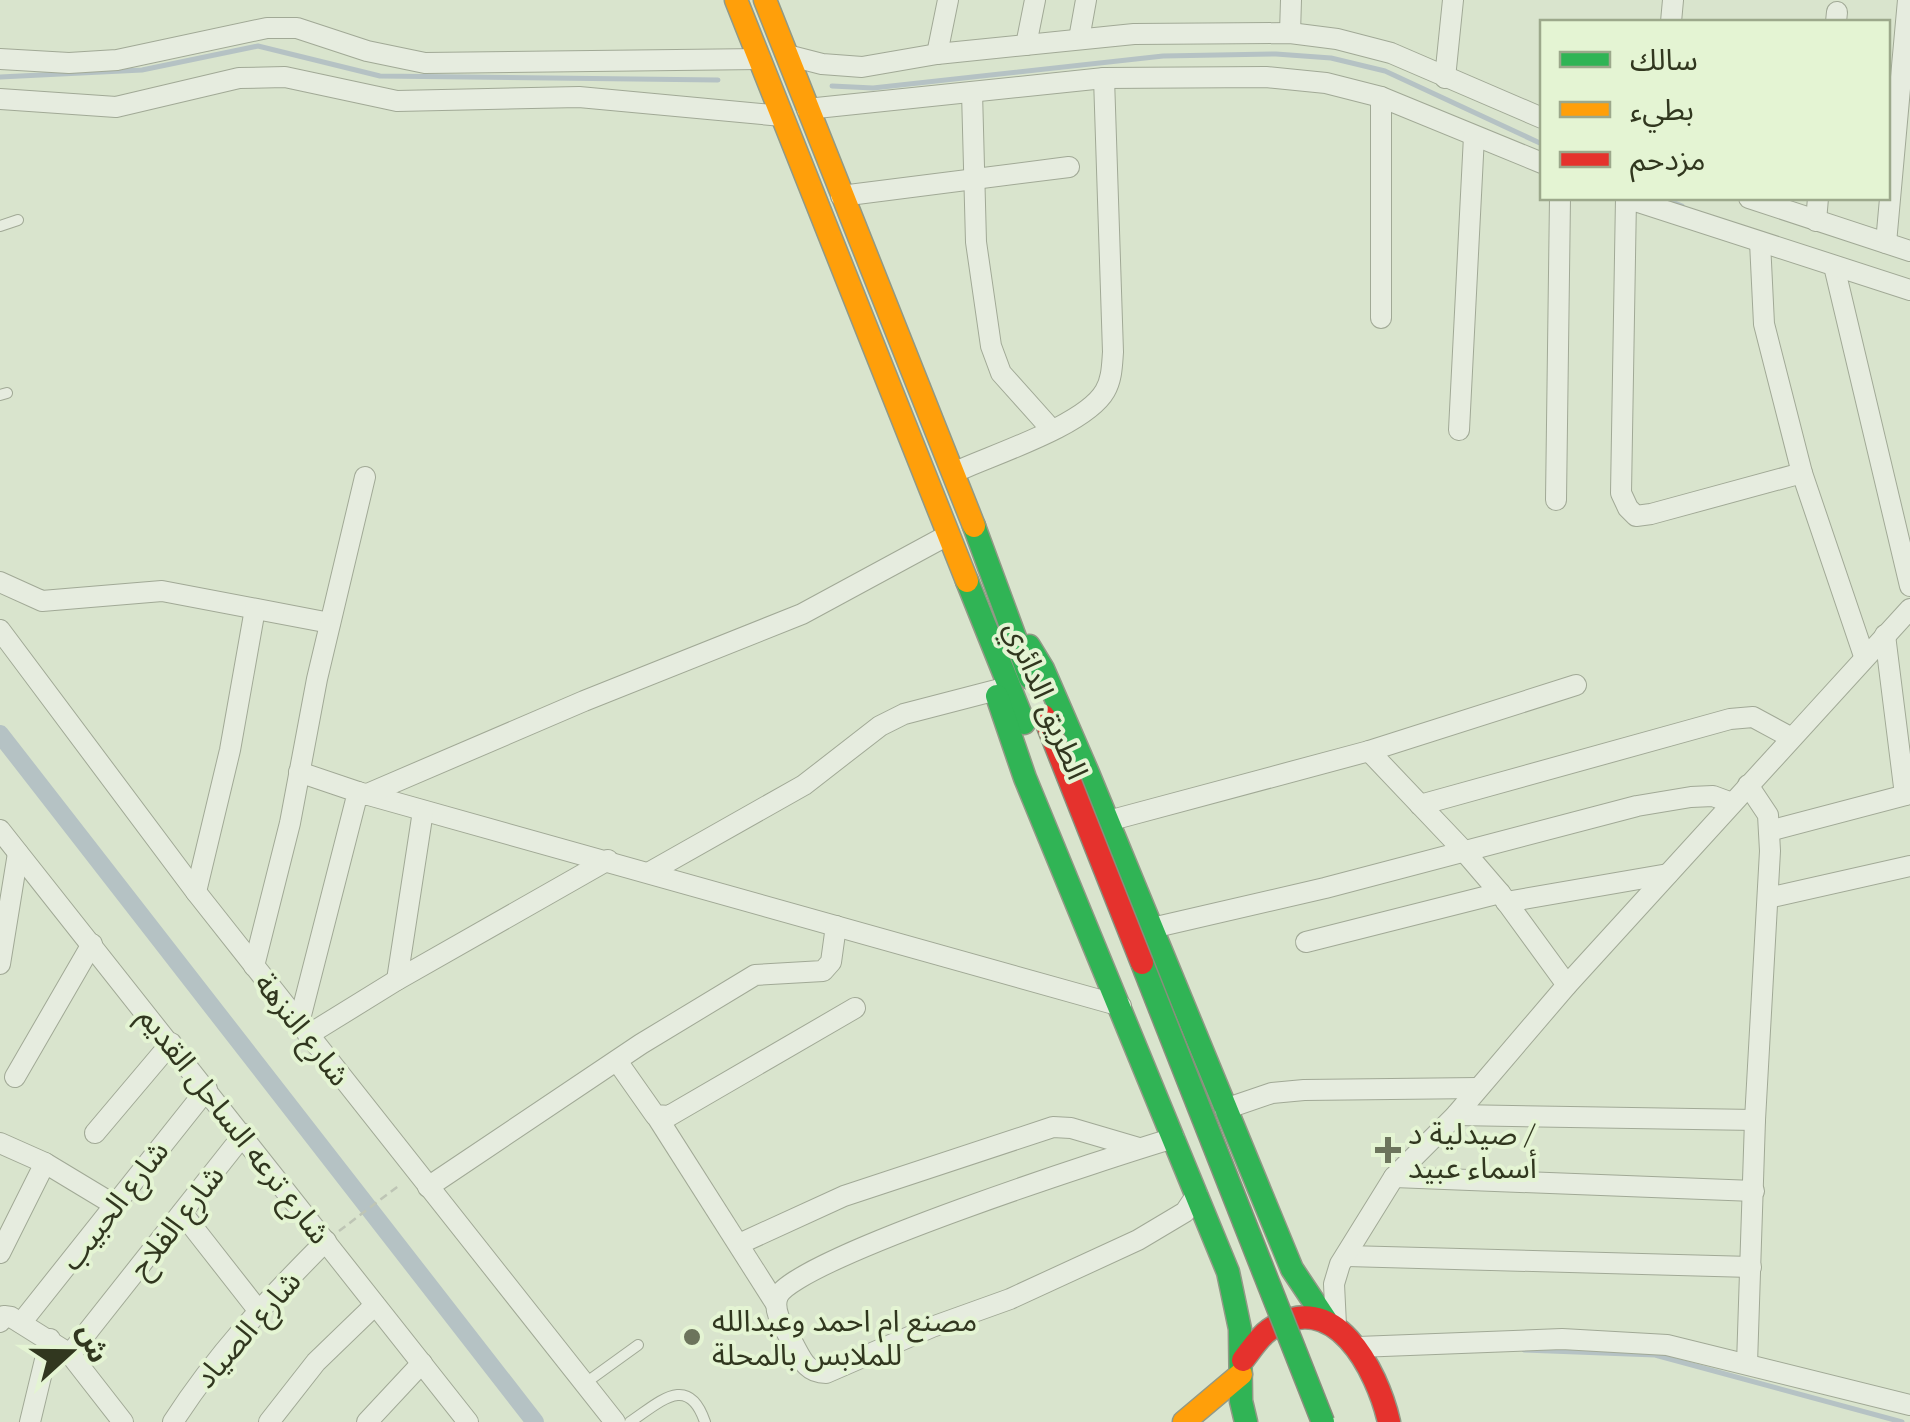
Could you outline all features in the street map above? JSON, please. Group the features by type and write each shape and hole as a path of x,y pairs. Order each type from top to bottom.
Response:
{"main road":[{"name":"الطريق الدائري","path":"736,0 984,626 1001,688 1034,720 1323,1422"},
{"name":"الطريق الدائري","path":"765,0 953,472 1007,616 1034,720 1305,1422"},
{"path":"1007,616 1043,669 1292,1269 1331,1323 1358,1347 1378,1380 1389,1422"},
{"path":"1001,688 1025,778 1228,1272 1238,1315 1241,1400 1246,1422"},
{"path":"1184,1422 1242,1367 1263,1334 1293,1319 1331,1323"}],"street":[{"path":"936,54 948,0"},
{"path":"1026,45 1035,0"},
{"path":"1079,39 1086,0"},
{"path":"1290,33 1291,0"},
{"path":"1444,78 1453,0"},
{"path":"1890,199 1908,0"},
{"path":"0,60 117,60 267,28 296,28 324,34 367,51 425,62 760,59"},
{"path":"787,56 862,67 936,54 1134,34 1290,33 1390,53 1540,117"},
{"path":"0,99 116,107 239,78 285,77 397,102 579,97 782,116"},
{"path":"807,109 1104,78 1266,77 1326,83 1381,96 1540,162"},
{"path":"953,472 1052,430 1089,409 1105,391 1112,373 1104,78"},
{"path":"972,92 976,242 991,346 1000,373 1052,430"},
{"path":"1381,96 1381,318"},
{"path":"1459,430 1474,136"},
{"path":"841,196 1069,168"},
{"path":"1556,500 1560,200"},
{"path":"1626,200 1621,493 1628,508 1636,516 1650,514 1802,473"},
{"path":"1632,200 1910,290"},
{"path":"1754,200 1910,251"},
{"path":"1816,221 1818,200"},
{"path":"1886,243 1890,200"},
{"path":"1760,242 1764,324 1802,473 1864,656"},
{"path":"1834,266 1910,586"},
{"path":"254,966 365,477"},
{"path":"362,794 802,614 948,535"},
{"path":"0,582 42,600 162,591 330,623"},
{"path":"196,892 230,750 255,609"},
{"path":"1331,1323 1340,1264 1394,1177 1456,1115 1567,985 1910,609"},
{"name":"شارع النزهة","path":"0,630 196,892 614,1422"},
{"path":"1769,831 1908,795 1885,635"},
{"path":"1108,821 1369,751 1576,685"},
{"path":"650,872 804,784 880,726 929,706 1001,688"},
{"path":"1420,804 1730,719 1753,717 1790,737"},
{"path":"1369,751 1463,850 1567,985"},
{"path":"299,772 362,794 1120,1006"},
{"path":"1747,1364 1754,1120 1769,831 1764,806 1748,784"},
{"path":"304,1029 362,794"},
{"path":"1152,928 1673,800 1713,796 1732,803"},
{"path":"397,980 423,811"},
{"name":"شارع ترعه الساحل القديم","path":"0,830 468,1422"},
{"path":"0,964 18,852"},
{"path":"304,1029 608,860"},
{"path":"1768,898 1910,866"},
{"path":"1306,942 1503,898 1668,874"},
{"path":"428,1187 617,1060 755,974 823,971 831,962 836,926"},
{"path":"15,1078 92,944"},
{"path":"657,1117 669,1116 854,1008"},
{"path":"95,1133 171,1043"},
{"path":"617,1060 776,1304 778,1316 806,1366 815,1373 826,1373 932,1327 1010,1299 1138,1240 1186,1212 1196,1194"},
{"name":"شارع الحبيب","path":"7,1321 113,1204 207,1088"},
{"path":"1225,1110 1272,1093 1304,1090 1478,1088"},
{"path":"1456,1115 1754,1120"},
{"path":"738,1244 844,1196 1053,1127 1071,1128 1141,1148"},
{"name":"شارع الفلاح","path":"70,1354 244,1134"},
{"path":"776,1304 789,1283 851,1254 980,1202 1174,1138"},
{"path":"0,1143 45,1163 113,1204"},
{"path":"0,1253 45,1163"},
{"path":"1394,1177 1754,1191"},
{"path":"182,1213 258,1310"},
{"name":"شارع الصياد","path":"173,1422 216,1360 258,1310 326,1241"},
{"path":"1346,1256 1752,1268"},
{"path":"269,1422 316,1362 375,1305"},
{"path":"7,1321 50,1340 70,1354 123,1422"},
{"path":"30,1422 50,1340"},
{"path":"1358,1347 1617,1340 1667,1345 1910,1405"},
{"path":"366,1422 422,1363"}],"lane":[{"path":"0,226 18,220"},
{"path":"584,1384 638,1345"},
{"path":"630,1422 672,1394 682,1393 690,1397 704,1422"}],"path":[{"path":"353,1220 390,1192"}],"waterway":[{"path":"0,77 142,70 258,46 380,76 718,80"},
{"path":"832,86 873,88 1163,56 1276,54 1331,58 1385,71 1540,143"},
{"path":"1668,200 1682,206"},
{"path":"0,734 535,1422"},
{"path":"1524,1350 1655,1355 1902,1422"}],"traffic: fast":[{"path":"974,526 1030,678"},
{"path":"967,581 1024,723"},
{"path":"1029,646 1043,669 1088,773 1292,1269 1326,1320"},
{"path":"997,696 1025,778 1228,1272 1240,1329 1241,1401 1246,1422"},
{"path":"1142,963 1323,1422"}],"traffic: slow":[{"path":"736,0 967,581"},
{"path":"765,0 974,526"},
{"path":"1184,1422 1241,1374"}],"traffic: jam":[{"path":"1044,716 1142,963"},
{"path":"1243,1360 1265,1333 1292,1319 1313,1318 1332,1326 1363,1358 1389,1422"}],"place":[{"name":"صيدلية د / أسماء عبيد","path":"1388,1150"},
{"name":"مصنع ام احمد وعبدالله للملابس بالمحلة","path":"692,1337"}]}
